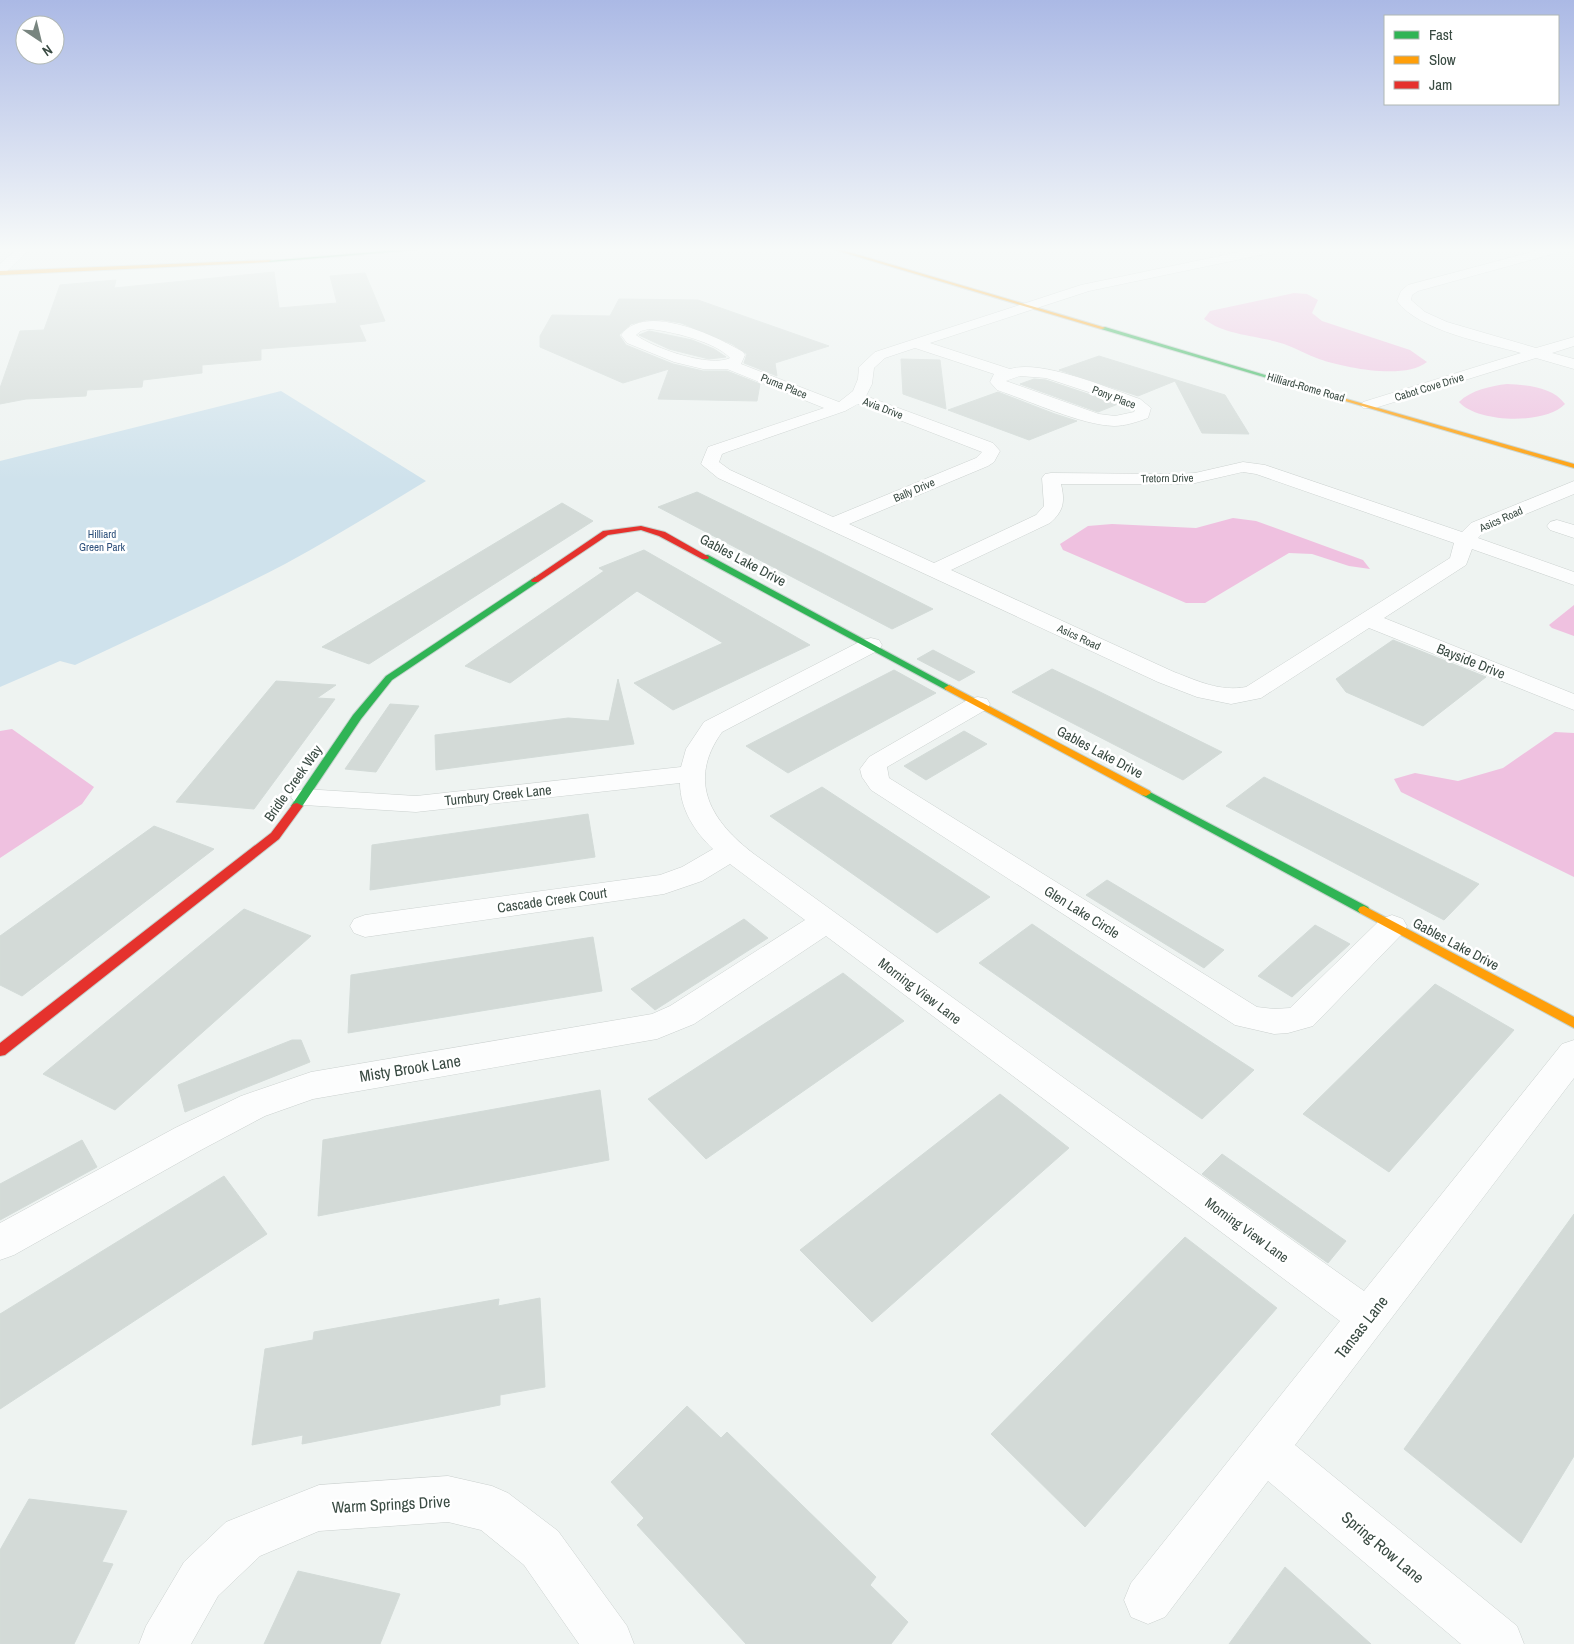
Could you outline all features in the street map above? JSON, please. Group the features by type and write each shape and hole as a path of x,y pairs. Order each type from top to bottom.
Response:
{"street":[{"name":"Puma Place","path":"642,327 630,331 628,336 632,340 700,366 729,364 737,360 738,355 677,328 669,327"},
{"name":"Avia Drive","path":"965,327 880,354 867,367 867,382 857,398 992,451"},
{"name":"Hilliard-Rome Road","path":"1102,327 1574,466"},
{"path":"1448,327 1574,364"},
{"name":"Cabot Cove Drive","path":"1369,405 1574,340"},
{"name":"Pony Place","path":"914,343 1007,374 1019,371 1048,374 1134,402 1142,408 1142,414 1131,419 1115,421 1097,419 1003,387 998,382 1000,377 1007,374"},
{"name":"Puma Place","path":"729,364 839,408"},
{"name":"Asics Road","path":"857,398 848,405 714,451 710,464 724,474 1166,677 1204,692 1231,697 1253,692 1459,561 1466,540 1478,527 1574,487"},
{"name":"Bally Drive","path":"832,524 982,462 988,458 992,451"},
{"name":"Tretorn Drive","path":"935,570 1043,519 1051,513 1055,505 1052,478 1179,479 1195,478 1244,468 1258,469 1466,540"},
{"name":"Gables Lake Drive","path":"606,534 641,528 662,534 1574,1023"},
{"name":"Bridle Creek Way","path":"0,1051 275,836 304,798 357,717 389,678 606,534"},
{"path":"1466,540 1574,578"},
{"name":"Bayside Drive","path":"1369,620 1574,703"},
{"name":"Morning View Lane","path":"871,645 717,724 703,739 691,774 692,792 701,814 716,836 732,851 1132,1148 1368,1317"},
{"name":"Glen Lake Circle","path":"978,704 878,762 873,769 875,777 880,784 1247,1016 1273,1022 1285,1022 1301,1017 1392,926"},
{"name":"Turnbury Creek Lane","path":"304,798 416,804 691,774"},
{"name":"Cascade Creek Court","path":"365,926 664,884 692,874 732,851"},
{"name":"Misty Brook Lane","path":"0,1243 188,1138 253,1106 311,1086 657,1026 682,1015 826,921"},
{"name":"Tansas Lane","path":"1148,1600 1574,1052"},
{"name":"Spring Row Lane","path":"1266,1450 1499,1644"},
{"name":"Warm Springs Drive","path":"164,1644 201,1579 244,1539 319,1508 448,1498 492,1509 542,1548 609,1644"}],"green space":[{"name":"Hilliard Green Park","path":"281,391 426,481 303,554 207,603 75,665 60,661 0,687 0,461"}],"shaded area":[{"path":"1217,327 1339,327 1410,350 1427,362 1404,370 1375,371 1359,369 1319,359 1274,341"},
{"path":"1507,384 1531,386 1547,390 1560,398 1565,404 1543,416 1512,419 1481,414 1468,409 1459,402 1469,394 1488,387"},
{"path":"1233,518 1256,521 1363,560 1370,569 1349,566 1312,554 1289,553 1205,603 1186,603 1063,550 1060,544 1088,526 1112,524 1196,528"},
{"path":"1574,605 1574,636 1552,628 1549,625"},
{"path":"12,729 94,787 82,804 0,858 0,731"},
{"path":"1555,732 1574,733 1574,877 1401,792 1394,779 1415,773 1458,781 1503,768"}],"building":[{"path":"45,327 360,327 366,341 261,349 261,360 202,365 202,373 143,380 142,387 87,390 86,396 26,399 0,404 0,388 20,331 44,330"},
{"path":"545,327 628,327 619,335 626,345 673,364 703,371 727,371 760,384 757,401 658,399 669,369 623,383 540,347 540,336"},
{"path":"690,327 774,327 829,346 775,363 777,376 744,363 747,354 732,344"},
{"path":"649,331 692,340 714,349 726,357 709,359 669,349 639,335"},
{"path":"1099,356 1225,395 1249,434 1202,433 1175,381 1138,396 1059,370"},
{"path":"901,359 940,360 946,409 903,394"},
{"path":"1034,379 1046,380 1118,404 1098,412 1020,384"},
{"path":"998,392 1077,421 1029,440 948,410"},
{"path":"697,492 933,609 892,629 658,507"},
{"path":"562,503 593,521 369,664 322,647"},
{"path":"644,550 810,645 673,710 634,683 723,643 637,591 510,683 465,666 604,571 599,568"},
{"path":"1393,640 1486,677 1423,726 1346,692 1336,679"},
{"path":"933,650 975,672 959,681 917,659"},
{"path":"1052,669 1222,752 1183,780 1012,692"},
{"path":"894,670 936,693 788,773 746,746"},
{"path":"618,679 634,744 436,770 435,735 568,718 609,721"},
{"path":"276,681 336,685 317,698 335,699 254,809 176,802"},
{"path":"390,704 419,706 376,772 345,769"},
{"path":"964,731 987,744 926,780 904,766"},
{"path":"1264,777 1479,884 1444,920 1226,806"},
{"path":"822,787 990,897 937,933 770,816"},
{"path":"588,814 595,857 370,890 372,845"},
{"path":"154,826 214,849 22,996 0,985 0,936"},
{"path":"1107,880 1224,950 1204,968 1086,895"},
{"path":"244,909 311,936 115,1110 43,1074"},
{"path":"744,919 768,938 655,1010 631,989"},
{"path":"1032,924 1254,1070 1202,1119 979,963"},
{"path":"1315,925 1350,944 1292,997 1258,976"},
{"path":"593,937 602,991 348,1033 351,975"},
{"path":"843,973 904,1021 706,1159 648,1099"},
{"path":"1435,984 1514,1030 1389,1172 1303,1114"},
{"path":"292,1040 301,1040 310,1062 185,1112 178,1085"},
{"path":"600,1090 609,1160 318,1216 323,1140"},
{"path":"1000,1094 1069,1148 872,1322 800,1250"},
{"path":"82,1140 97,1167 0,1220 0,1184"},
{"path":"1222,1154 1346,1241 1328,1263 1202,1174"},
{"path":"224,1176 267,1234 0,1409 0,1314"},
{"path":"1574,1214 1574,1456 1521,1543 1404,1449"},
{"path":"1185,1237 1277,1308 1085,1527 991,1434"},
{"path":"540,1298 545,1387 500,1395 500,1405 302,1444 303,1435 252,1445 265,1349 313,1340 314,1332 499,1299 498,1306"},
{"path":"687,1406 721,1438 727,1432 876,1577 870,1585 908,1622 891,1644 746,1644 637,1525 644,1518 611,1482"},
{"path":"29,1499 127,1511 102,1562 113,1564 74,1644 0,1644 0,1550"},
{"path":"1285,1567 1371,1644 1229,1644"},
{"path":"298,1571 400,1594 380,1644 264,1644"}],"traffic: fast":[{"path":"1103,328 1296,385"},
{"path":"705,557 949,688"},
{"path":"297,806 357,717 389,678 535,580"},
{"path":"1146,793 1364,910"}],"traffic: slow":[{"path":"1099,327 1103,328"},
{"path":"1296,385 1574,466"},
{"path":"949,688 1146,793"},
{"path":"1364,910 1574,1023"}],"traffic: jam":[{"path":"535,580 606,533 641,528 662,534 705,557"},
{"path":"0,1051 275,836 297,806"}]}
